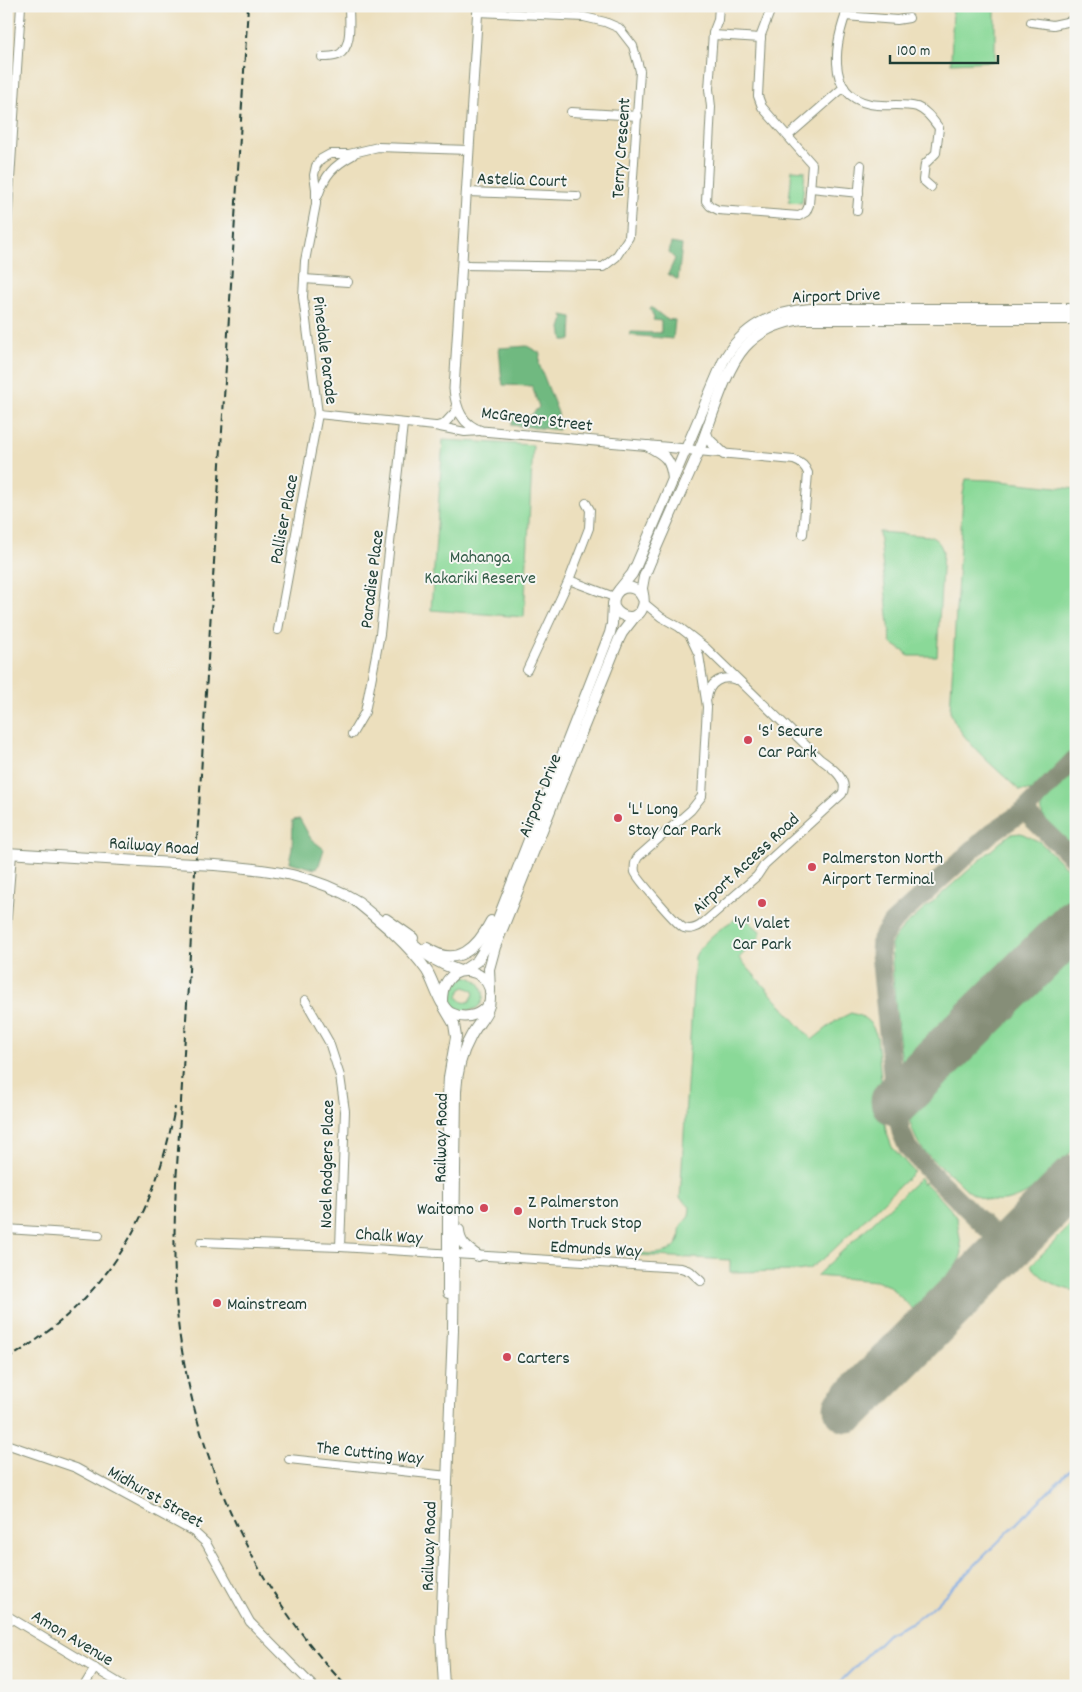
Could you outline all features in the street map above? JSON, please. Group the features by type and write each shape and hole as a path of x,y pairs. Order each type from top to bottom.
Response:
{"main road":[{"name":"Airport Drive","path":"461,971 477,961 486,949 610,633 614,597 636,566 727,353 741,336 749,329 778,314 811,309 1076,309"},
{"name":"Airport Drive","path":"644,601 642,588 644,577 706,433 729,374 739,354 762,332 782,323 802,319 1076,319"},
{"path":"706,433 709,440 724,454"},
{"path":"648,446 665,456 669,461 673,480"},
{"path":"625,587 634,588 638,590 644,601 638,614 626,617 614,608 614,597 625,587"},
{"name":"Airport Drive","path":"490,994 489,969 495,946 619,639 638,614"},
{"name":"Railway Road","path":"9,853 215,865 285,872 323,884 353,899 379,914 429,957 441,965 461,971"},
{"path":"379,914 437,954 450,956 464,953 475,946 485,933 519,863"},
{"name":"Railway Road","path":"353,899 390,930 421,963 431,978 454,1024 456,1037 449,1077 451,1378 441,1634 444,1686"},
{"path":"461,971 478,974 488,984 490,994 488,1004 478,1014 471,1016 457,1015 450,1013 443,1005 443,990 446,983 461,971"},
{"name":"Railway Road","path":"451,1254 455,1105 458,1069 470,1036 490,1006 490,994"},
{"path":"455,1159 459,1188 459,1234 461,1241 467,1248 478,1256"}],"street":[{"path":"6,243 21,6"},
{"path":"322,57 338,55 347,45 349,6"},
{"path":"719,6 718,20 713,35 706,193 708,204 718,210 799,216 804,214 808,208 813,168 811,162 759,102 761,38 772,6"},
{"path":"849,6 836,56 837,71 844,87 855,98 866,103 915,107 926,112 939,128 936,153 925,164 923,180 930,187"},
{"name":"Terry Crescent","path":"462,266 603,267 616,257 629,237 638,116 640,70 633,46 619,28 605,22 584,18 478,9"},
{"name":"McGregor Street","path":"478,9 454,389 458,409 466,422 472,428 482,431 794,460 805,466 808,473 802,534"},
{"path":"845,16 897,20 909,18"},
{"path":"1031,22 1052,24 1076,20"},
{"path":"713,35 761,38"},
{"path":"788,136 844,87"},
{"path":"571,112 638,116"},
{"name":"Pinedale Parade","path":"316,204 314,175 318,162 330,154 349,154 378,147 470,150"},
{"name":"Pinedale Parade","path":"359,152 340,162 326,176 316,204 305,261 303,297 318,414 434,426 465,432 482,431"},
{"path":"857,212 861,165"},
{"path":"811,188 859,193"},
{"name":"Astelia Court","path":"466,192 577,196"},
{"path":"304,279 348,282"},
{"path":"434,426 444,424 458,409"},
{"name":"Palliser Place","path":"278,630 318,414"},
{"name":"Paradise Place","path":"352,734 365,712 380,634 403,424"},
{"path":"527,670 569,580 589,528 590,510 586,503"},
{"path":"569,580 614,597"},
{"name":"Airport Access Road","path":"644,601 661,617 679,627 706,648 737,680 843,780 844,789 838,798 765,864 757,876 702,924 696,928 688,929 679,924 664,909 659,900 638,877 635,866 638,857 691,810 702,796 707,707 699,655 690,636"},
{"name":"Airport Access Road","path":"638,614 661,617"},
{"path":"707,707 707,693 713,683 723,678 737,680"},
{"path":"6,929 9,853"},
{"name":"Noel Rodgers Place","path":"305,1000 329,1042 340,1076 345,1111 340,1247"},
{"path":"6,1229 99,1235"},
{"name":"Chalk Way","path":"201,1242 340,1247 451,1254"},
{"name":"Edmunds Way","path":"451,1254 681,1268 690,1271 700,1281"},
{"name":"Midhurst Street","path":"6,1444 76,1468 194,1532 206,1543 250,1622 312,1686"},
{"name":"The Cutting Way","path":"289,1459 448,1476"},
{"name":"Amon Avenue","path":"6,1615 124,1686"},
{"path":"84,1686 95,1668"}],"green space":[{"path":"953,6 995,6 995,61 951,63"},
{"path":"792,170 805,171 802,203 789,202"},
{"path":"671,243 682,245 678,280 668,274 675,259 669,253"},
{"path":"651,307 666,319 675,320 673,339 630,335 631,332 661,333 661,321 653,320"},
{"path":"562,315 572,317 571,340 563,340 561,328 564,319"},
{"path":"527,346 540,353 539,364 558,413 559,430 511,425 515,415 530,416 539,407 532,386 503,385 499,348"},
{"name":"Mahanga Kakariki Reserve","path":"443,440 533,445 524,617 431,610"},
{"path":"966,479 1076,489 1076,750 1038,788 1036,786 1031,791 1019,790 980,753 961,732 950,711 963,494"},
{"path":"879,532 929,536 936,540 941,547 943,552 937,656 908,656 891,643"},
{"path":"1076,767 1076,849 1050,825 1043,816 1042,810 1047,796"},
{"path":"300,819 311,839 324,849 319,865 315,869 289,862 292,849 293,820"},
{"path":"1021,833 1040,842 1076,877 1076,1147 1032,1190 1019,1197 1005,1201 990,1201 975,1195 967,1189 926,1153 914,1135 908,1115 905,1094 895,1004 891,945 903,928 1004,839 1011,834"},
{"path":"737,919 747,920 760,931 760,937 739,958 812,1040 837,1020 851,1013 861,1016 871,1024 877,1037 886,1131 892,1147 914,1172 828,1255 809,1269 797,1271 730,1272 730,1260 617,1254 623,1251 653,1254 673,1248 678,1242 682,1224 688,1218 690,1207 680,1198 695,957 697,952 713,935"},
{"path":"463,976 471,978 482,987 483,1000 474,1009 459,1011 453,1007 448,999 450,986","holes":["465,987 472,990 474,994 470,1001 460,1000 458,996 461,989"]},
{"path":"920,1178 921,1182 923,1184 924,1182 942,1200 957,1219 962,1252 949,1275 914,1310 889,1286 876,1281 816,1276"},
{"path":"1076,1220 1076,1291 1063,1288 1051,1282 1040,1275 1031,1265"}],"waterway":[{"path":"836,1686 889,1633 913,1622 935,1605 1076,1464"}],"taxiway":[{"path":"1007,1248 926,1168 908,1148 901,1132 895,1101 880,954 881,939 892,923 991,833 1024,811 1076,758"},
{"path":"1024,811 1076,861"}],"runway":[{"path":"895,1101 1076,922"},
{"path":"848,1408 1076,1179"}],"railway":[{"path":"248,6 176,1183 174,1238 176,1294 179,1331 188,1380 200,1428 215,1475 257,1566 313,1648 346,1686"},
{"path":"6,1360 41,1337 71,1311 98,1284 120,1253 139,1221 154,1185 166,1148 175,1107"}],"place":[{"name":"'S' Secure Car Park","path":"748,740"},
{"name":"'L' Long Stay Car Park","path":"618,818"},
{"name":"Palmerston North Airport Terminal","path":"812,867"},
{"name":"'V' Valet Car Park","path":"762,903"},
{"name":"Waitomo","path":"484,1208"},
{"name":"Z Palmerston North Truck Stop","path":"518,1211"},
{"name":"Mainstream","path":"217,1303"},
{"name":"Carters","path":"507,1357"}]}
